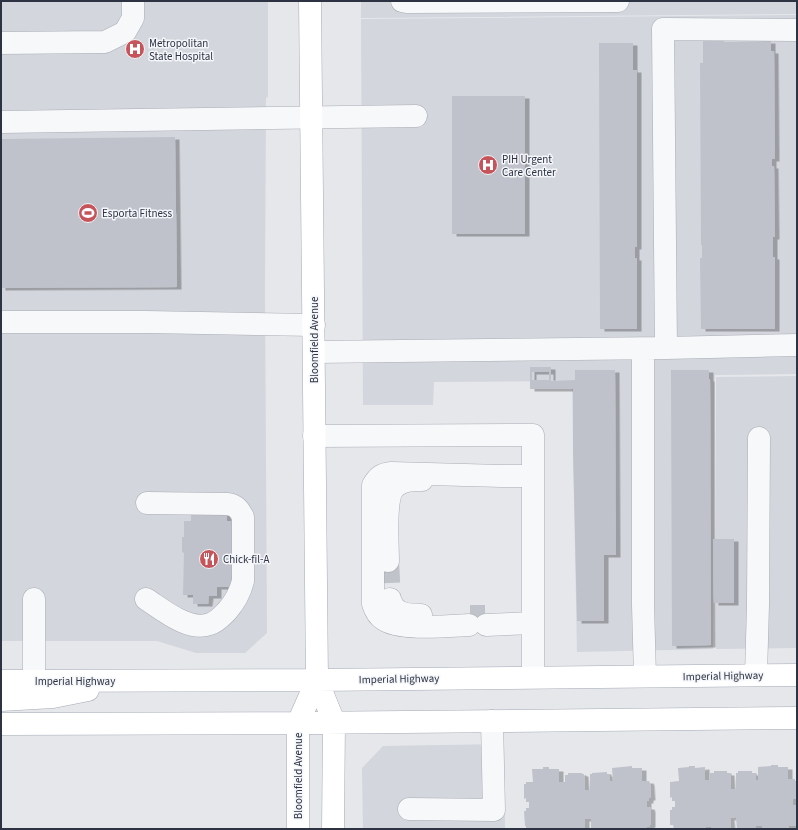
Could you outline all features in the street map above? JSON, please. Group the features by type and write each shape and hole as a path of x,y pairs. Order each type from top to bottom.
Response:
{"main road":[{"name":"Bloomfield Avenue","path":"310,1 317,680 334,722 333,829"},
{"name":"Imperial Highway","path":"1,681 317,680 797,675"},
{"path":"1,700 53,697 128,680"},
{"name":"Bloomfield Avenue","path":"298,829 298,723 317,680"},
{"path":"1,724 298,723 797,718"}],"lane":[{"path":"1,43 106,42 125,32 133,18 133,1"},
{"path":"402,1 618,1"},
{"path":"666,348 663,28 797,30"},
{"path":"1,122 416,116"},
{"path":"1,322 147,322 314,325"},
{"path":"314,352 643,349 797,345"},
{"path":"643,349 643,605 645,676"},
{"path":"314,436 533,436 533,677"},
{"path":"756,675 759,438"},
{"path":"478,620 427,627 390,623 383,620 377,613 373,604 373,485 377,478 382,474 391,473 533,476"},
{"path":"388,561 388,504 390,493 395,487 410,480 485,481 502,476"},
{"path":"146,599 174,619 194,626 210,625 221,618 232,605 241,591 243,582 243,517 239,510 233,505 147,503"},
{"path":"34,598 34,681"},
{"path":"390,599 394,609 406,614 508,623 532,623"},
{"path":"409,809 494,810 492,721"}],"shaded area":[{"path":"1,1 268,1 265,291 267,633 245,653 196,653 157,641 1,641"},
{"path":"361,1 797,1 797,14 361,18"},
{"path":"797,15 797,374 715,375 713,649 577,652 572,381 434,382 433,405 363,405 361,19"},
{"path":"797,376 797,648 716,649 716,377"},
{"path":"504,744 505,829 363,829 362,768 383,746"}],"building":[{"path":"703,41 771,41 771,51 774,51 775,159 772,159 772,166 774,166 775,237 773,237 773,257 775,257 775,329 701,329 700,258 702,258 702,245 700,63 703,63"},
{"path":"599,43 633,43 633,70 637,70 637,247 635,247 635,258 637,258 637,329 600,329"},
{"name":"PIH Urgent Care Center","path":"452,96 525,96 525,234 452,234"},
{"name":"Esporta Fitness","path":"175,137 177,287 1,288 1,139"},
{"path":"530,367 551,367 551,381 575,380 575,370 615,370 616,555 604,555 604,621 577,621 573,389 530,389","holes":["532,372 549,372 549,380 532,380"]},
{"path":"671,370 709,370 711,645 672,646"},
{"name":"Chick-fil-A","path":"191,509 227,511 227,521 235,521 232,587 217,587 217,596 209,596 208,604 193,604 193,595 183,595 184,553 182,552 182,537 184,537 184,521 191,521"},
{"path":"713,539 734,539 734,603 714,603"},
{"path":"771,765 788,767 788,779 795,779 796,781 797,796 796,799 793,799 793,805 796,805 796,826 788,826 789,829 762,829 762,826 756,826 756,829 737,829 736,817 730,818 731,829 711,829 711,827 705,827 706,829 674,829 673,825 670,825 670,810 672,810 672,807 675,807 675,801 672,801 672,797 670,798 670,782 679,781 678,768 689,766 695,766 695,768 705,767 705,780 710,780 710,773 714,773 714,771 727,771 727,773 730,773 731,789 736,789 736,773 738,773 738,771 752,771 752,773 756,773 756,780 758,780 758,767"},
{"path":"632,766 632,768 642,768 642,781 649,781 650,783 651,798 647,801 647,807 650,807 651,810 651,825 650,827 647,827 647,829 591,829 591,819 585,819 585,829 526,828 524,811 526,811 526,808 529,808 529,802 526,802 526,798 524,799 524,784 526,784 526,782 533,782 532,769 543,769 543,767 549,767 549,769 559,769 559,782 565,782 565,775 568,775 568,773 582,773 584,774 585,790 590,790 590,774 607,772 607,774 610,774 610,781 613,781 612,768"}],"tunnel":[{"path":"388,561 390,599"},
{"path":"470,616 485,616"}],"place":[{"name":"Metropolitan State Hospital","path":"135,49"},
{"name":"PIH Urgent Care Center","path":"488,165"},
{"name":"Esporta Fitness","path":"88,213"},
{"name":"Chick-fil-A","path":"209,559"}]}
